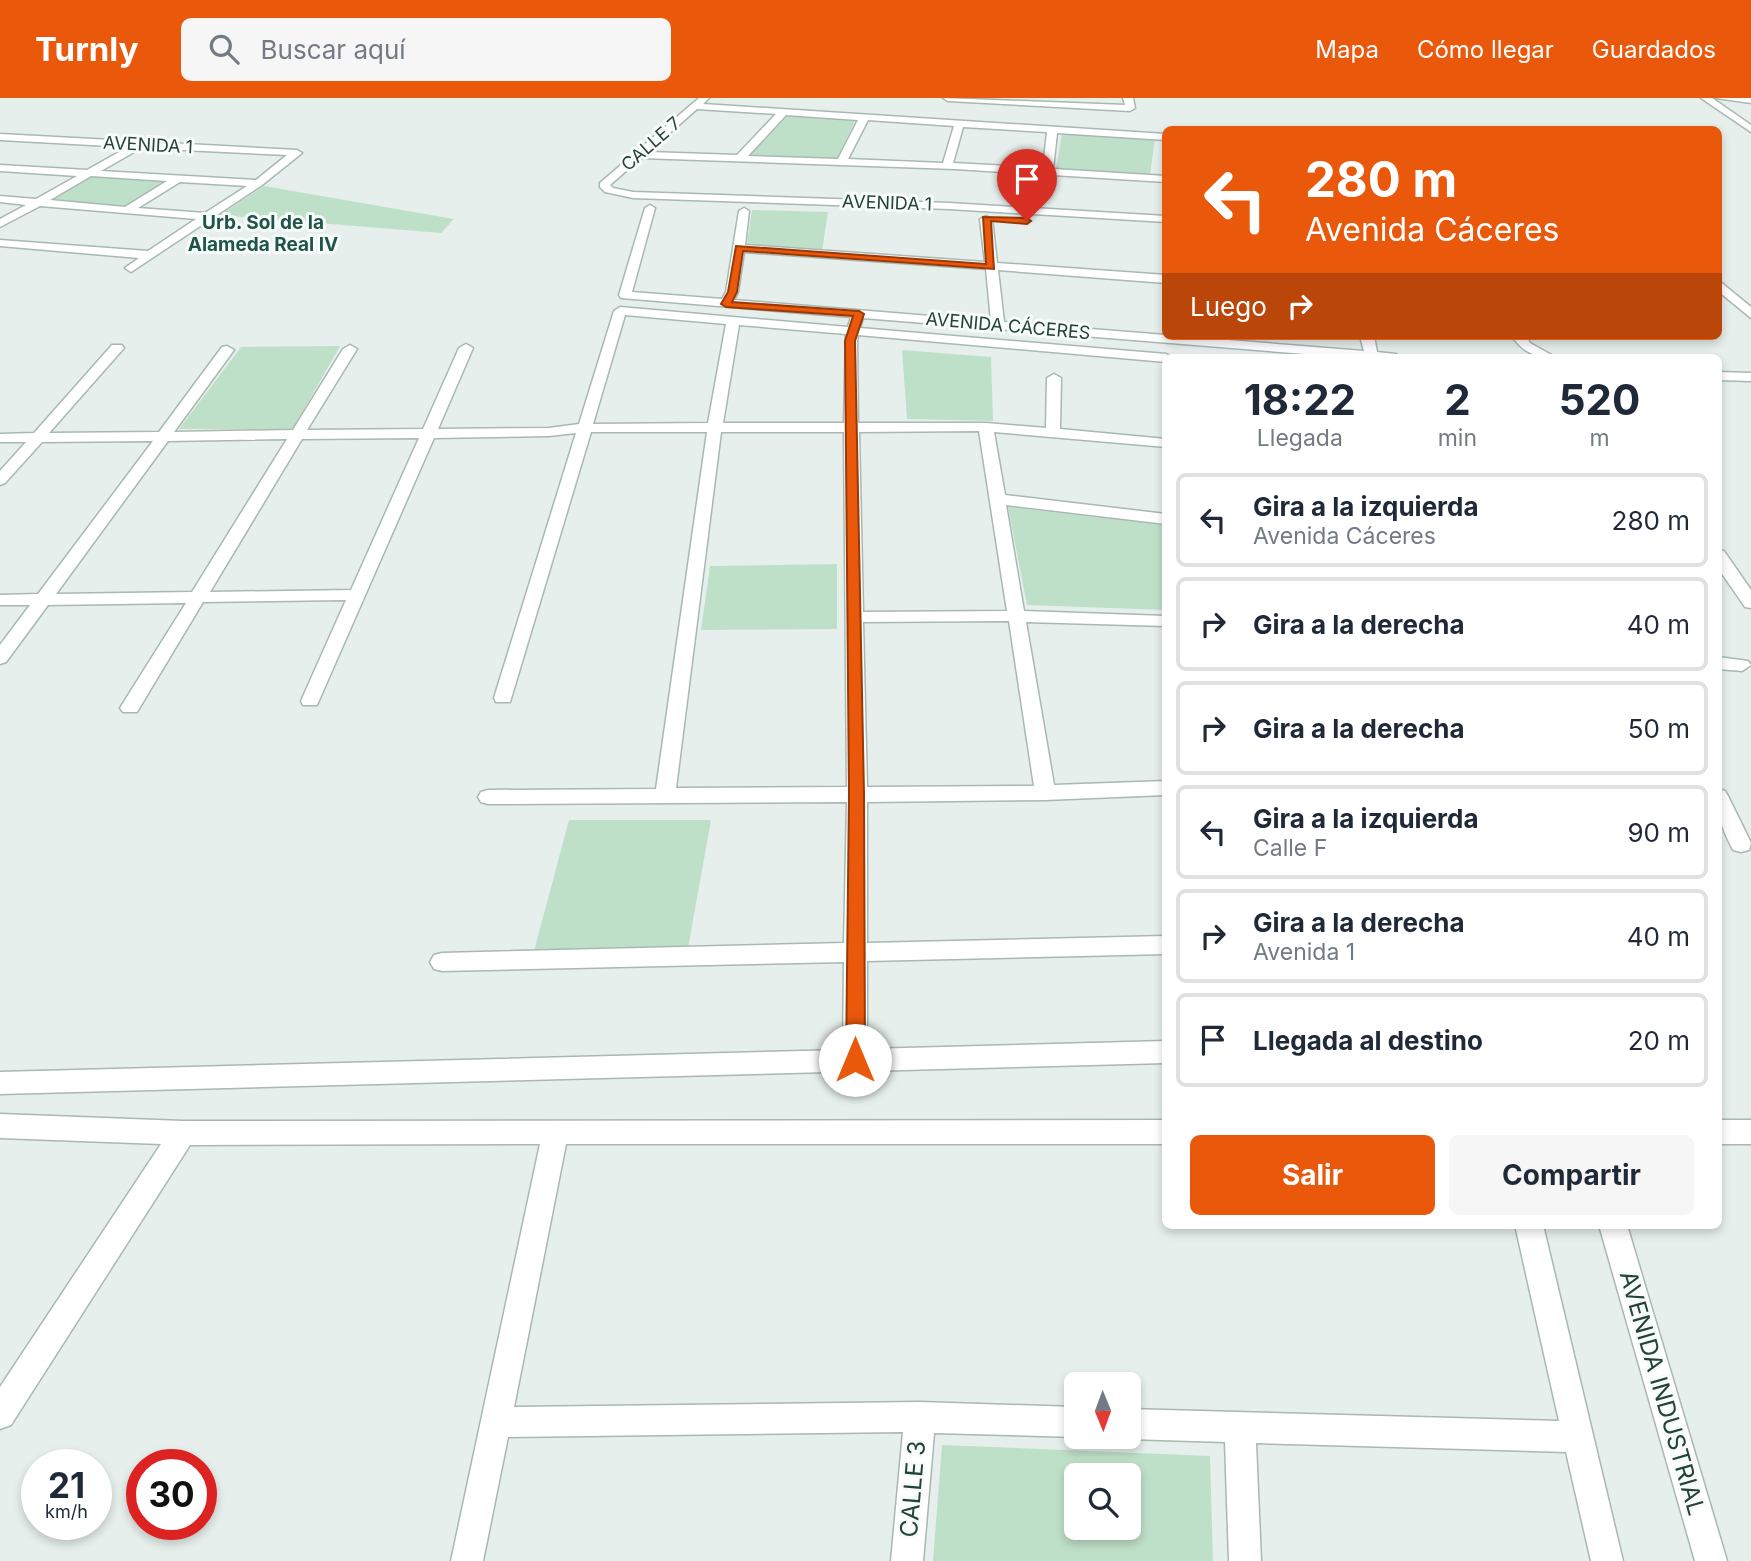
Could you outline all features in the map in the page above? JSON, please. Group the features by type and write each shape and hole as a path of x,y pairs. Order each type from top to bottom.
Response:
{"street":[{"name":"CALLE 7","path":"609,190 604,186 704,98"},
{"path":"948,98 1130,108 1128,98"},
{"path":"1706,98 1751,129"},
{"path":"1721,98 1751,100"},
{"path":"694,107 1162,137"},
{"path":"738,159 783,112"},
{"path":"841,162 864,118"},
{"path":"947,166 959,124"},
{"path":"1048,172 1052,130"},
{"name":"AVENIDA 1","path":"0,137 297,153 258,183"},
{"path":"0,224 138,145"},
{"path":"639,155 947,166 1162,179"},
{"path":"0,167 258,183"},
{"path":"127,210 178,178"},
{"path":"130,268 258,183"},
{"name":"AVENIDA 1","path":"609,190 633,195 949,206 1162,219"},
{"path":"0,200 208,217"},
{"name":"AVENIDA 1","path":"625,295 644,206 986,219 1162,230"},
{"path":"726,304 732,292 744,211"},
{"path":"986,219 998,326"},
{"path":"0,243 150,255"},
{"path":"739,248 1162,279"},
{"path":"1722,287 1748,308"},
{"name":"AVENIDA CÁCERES","path":"625,295 1162,340"},
{"path":"1722,306 1748,308"},
{"name":"AVENIDA CÁCERES","path":"584,428 620,311 1162,358"},
{"path":"855,1060 857,794 850,426 852,330 859,314"},
{"path":"665,796 715,426 733,320"},
{"name":"AVENIDA CÁCERES","path":"1166,340 1334,354"},
{"path":"1522,340 1525,345 1542,354"},
{"path":"0,480 117,348"},
{"path":"310,701 466,348"},
{"path":"131,708 350,349"},
{"path":"0,658 227,350"},
{"path":"1722,376 1751,377"},
{"path":"1053,432 1054,378"},
{"path":"0,438 850,426 986,427 1162,443"},
{"path":"986,427 1045,793"},
{"path":"503,698 584,428"},
{"path":"997,499 1162,519"},
{"path":"1722,561 1751,603"},
{"path":"0,600 357,595"},
{"path":"855,617 1015,616 1162,621"},
{"path":"1722,663 1742,665"},
{"path":"488,797 1045,793 1162,788"},
{"path":"1722,804 1741,844"},
{"path":"442,962 1162,945"},
{"path":"0,1083 1162,1052"},
{"path":"0,1126 183,1133 1162,1132"},
{"path":"1722,1132 1751,1132"},
{"path":"0,1414 183,1133"},
{"path":"467,1561 555,1133"},
{"path":"1530,1229 1607,1561"},
{"name":"AVENIDA INDUSTRIAL","path":"1614,1229 1712,1561"},
{"path":"497,1422 920,1417 1064,1422"},
{"name":"CALLE 3","path":"907,1561 920,1417"},
{"path":"1141,1424 1578,1437"},
{"path":"1240,1427 1245,1561"}],"green space":[{"path":"788,115 856,119 836,160 748,157"},
{"path":"1062,132 1155,139 1150,175 1056,169"},
{"path":"92,175 172,180 125,208 47,201"},
{"path":"264,186 454,219 441,233 220,215"},
{"path":"752,210 828,212 822,251 747,245"},
{"path":"340,346 293,429 179,429 241,347"},
{"path":"902,350 991,357 993,421 907,419"},
{"path":"1008,507 1162,525 1162,610 1027,605"},
{"path":"837,564 837,629 701,630 710,566"},
{"path":"569,820 711,820 688,948 534,951"},
{"path":"942,1445 1210,1456 1213,1561 933,1561"}],"district":[{"name":"Urb. Sol de la Alameda Real IV","path":"263,233"}],"route":[{"path":"855,1060 857,794 850,341 859,314 726,304 732,292 739,248 990,267 986,219 1027,221"}]}
